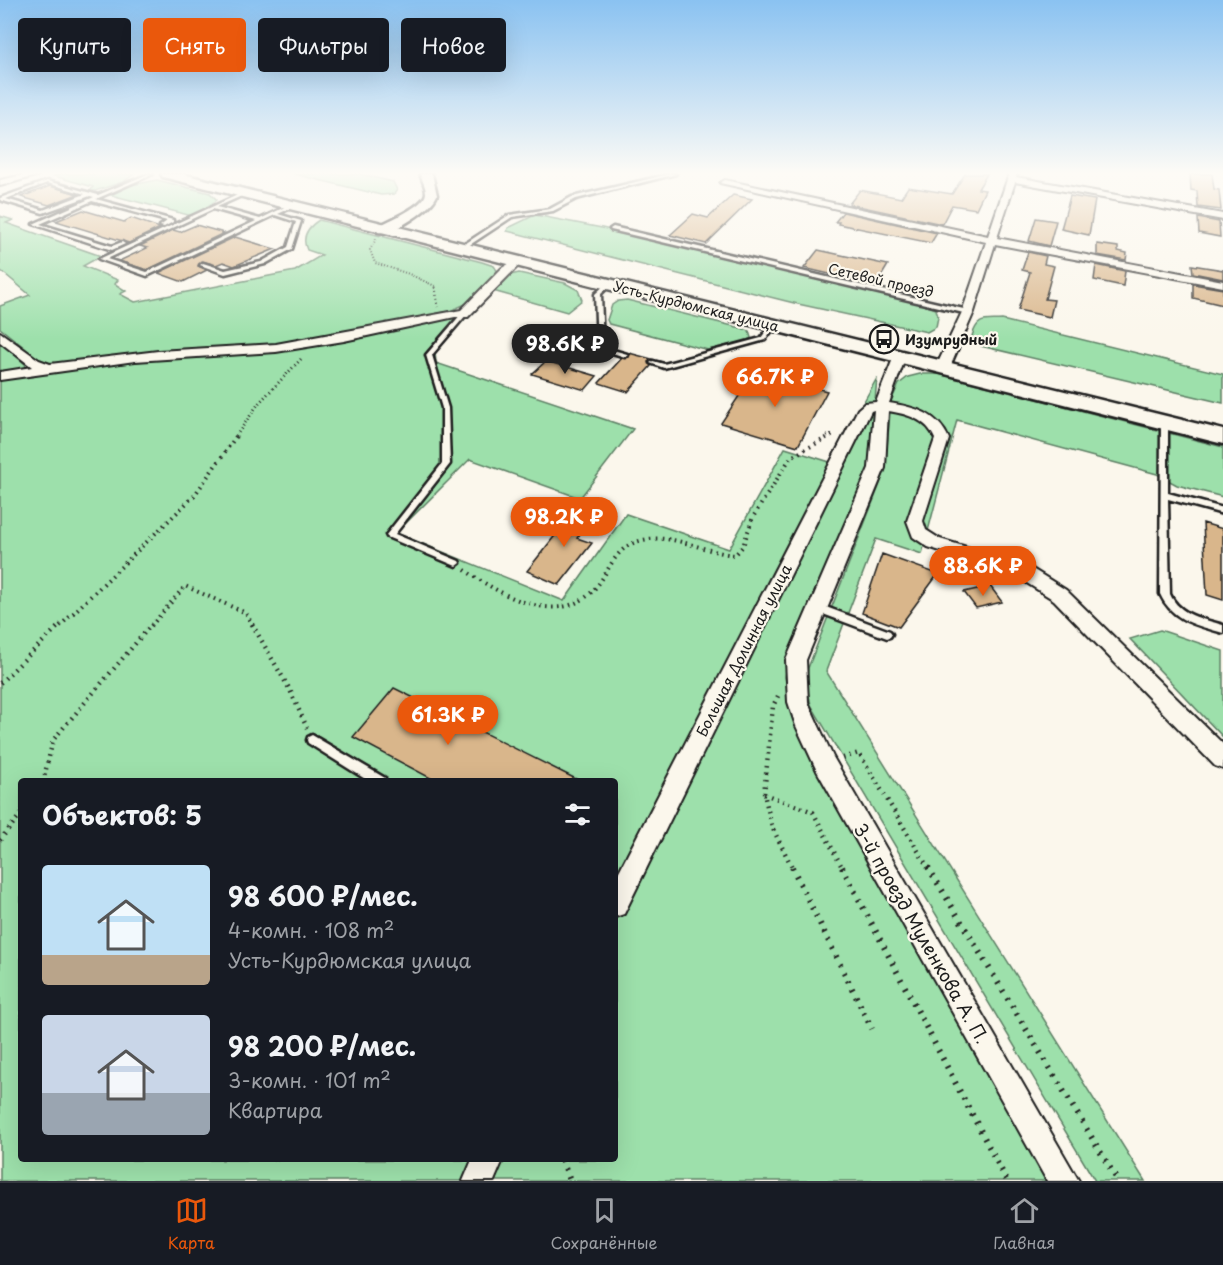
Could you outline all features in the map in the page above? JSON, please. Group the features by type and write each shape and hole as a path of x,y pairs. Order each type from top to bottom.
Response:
{"main road":[{"name":"Усть-Курдюмская улица","path":"383,229 1223,437"}],"street":[{"path":"948,229 1223,284"},
{"path":"943,367 968,312 994,229"},
{"path":"0,376 183,352 226,352 276,348 319,342 455,313 464,314 506,270 517,262"},
{"path":"0,336 34,363 48,368"},
{"path":"794,680 796,660 877,468 881,406 900,356"},
{"path":"881,406 931,420 941,431 942,439 915,521 919,533 934,543 1020,570 1060,595 1223,759"},
{"name":"Большая Долинная улица","path":"618,899 865,409 881,406"},
{"name":"3-й проезд Муленкова А. П.","path":"794,680 798,706 825,764 1064,1181"},
{"path":"478,1181 487,1162"}],"lane":[{"path":"51,229 112,248 153,229"},
{"path":"168,229 102,259 147,274 241,229"},
{"path":"203,266 225,272 263,262 290,248 296,229"},
{"path":"460,249 491,229"},
{"name":"Сетевой проезд","path":"613,229 968,312"},
{"path":"608,284 598,294 600,348 625,355"},
{"path":"456,563 390,535 446,464 445,408 429,355 464,314"},
{"path":"653,363 664,366 763,339 773,325"},
{"path":"1164,423 1165,594 1167,603 1184,615 1223,628"},
{"path":"1164,495 1223,511"},
{"path":"818,608 887,634"},
{"path":"312,740 374,778"}],"path":[{"path":"386,230 375,239 370,250 375,263 409,273 435,286 439,300 438,317"},
{"path":"0,683 194,496 259,404 319,342"},
{"path":"456,563 509,599 552,608 576,604 590,594 620,550 635,541 656,537 693,545 718,555 735,555 743,546 753,517 791,457 824,437 840,432 853,432"},
{"path":"44,778 53,740 185,586 246,613 290,690 312,740"},
{"path":"794,680 783,683 773,706 764,794 772,828 873,1029"},
{"path":"825,764 859,753 1118,1181"},
{"path":"764,794 813,812 1007,1181"},
{"path":"0,840 18,818"},
{"path":"563,1162 570,1181"}],"green space":[{"path":"0,229 24,229 101,256 83,266 118,280 115,284 126,291 120,294 135,302 295,271 322,255 307,250 305,237 309,229 354,229 482,262 494,266 498,272 470,302 450,311 275,345 230,349 185,349 73,364 53,364 40,360 0,328 0,306 30,295 0,270"},
{"path":"508,229 607,229 907,299 936,309 938,317 936,327 927,332 798,304 507,231"},
{"path":"519,273 565,283 578,290 582,300 567,312 493,291 506,276"},
{"path":"627,300 741,328 749,331 751,338 708,350 609,324 607,320 612,305 618,301"},
{"path":"449,317 464,320 435,352 436,363 633,429 580,498 470,459 396,533 564,601 626,514 729,549 785,448 830,462 877,378 869,468 788,660 785,677 790,705 1047,1181 0,1181 0,380 70,369 181,357 226,355"},
{"path":"1002,320 1223,374 1223,403 981,346 972,336 982,321"},
{"path":"0,342 26,365 24,368 0,374"},
{"path":"920,374 939,374 1223,447 1223,497 1177,485 1157,474 957,420 922,554 876,539 826,671 1145,1181 1095,1181 811,705 806,682 808,668 885,471 891,401 899,384 908,377"},
{"path":"1160,630 1223,651 1223,737 1130,639"}],"building":[{"path":"83,229 158,229 129,243"},
{"path":"187,229 210,229 224,233 147,270 119,261 147,248 140,246 173,230 180,232"},
{"path":"676,229 721,229 706,244 670,235"},
{"path":"863,229 920,229 937,233 931,243"},
{"path":"1033,229 1054,229 1049,246 1029,241"},
{"path":"1062,229 1090,229 1089,235"},
{"path":"1199,229 1219,229 1220,237 1199,233"},
{"path":"235,237 275,249 234,266 223,262 216,265 202,261 198,266 207,270 183,282 158,273"},
{"path":"1097,244 1118,247 1118,251 1127,253 1126,260 1097,255"},
{"path":"818,250 888,265 876,285 804,268"},
{"path":"1028,252 1046,256 1044,264 1054,266 1045,299 1054,300 1050,317 1018,310 1030,272 1022,270"},
{"path":"1096,265 1125,271 1123,286 1094,280"},
{"path":"1192,265 1223,270 1223,279 1193,273"},
{"path":"1193,284 1223,289 1223,305 1193,298"},
{"path":"629,353 652,359 648,362 651,366 628,392 599,383 622,358 629,357"},
{"path":"546,361 597,376 585,390 532,374"},
{"path":"755,372 827,391 798,446 721,423"},
{"path":"580,504 598,510 577,538 592,543 559,585 527,571"},
{"path":"1203,523 1223,529 1223,600 1207,595"},
{"path":"882,554 938,574 899,627 862,613"},
{"path":"990,586 1002,602 976,608 964,592"},
{"path":"394,688 574,778 430,778 353,737"}],"place":[{"name":"Изумрудный","path":"884,339"}]}
